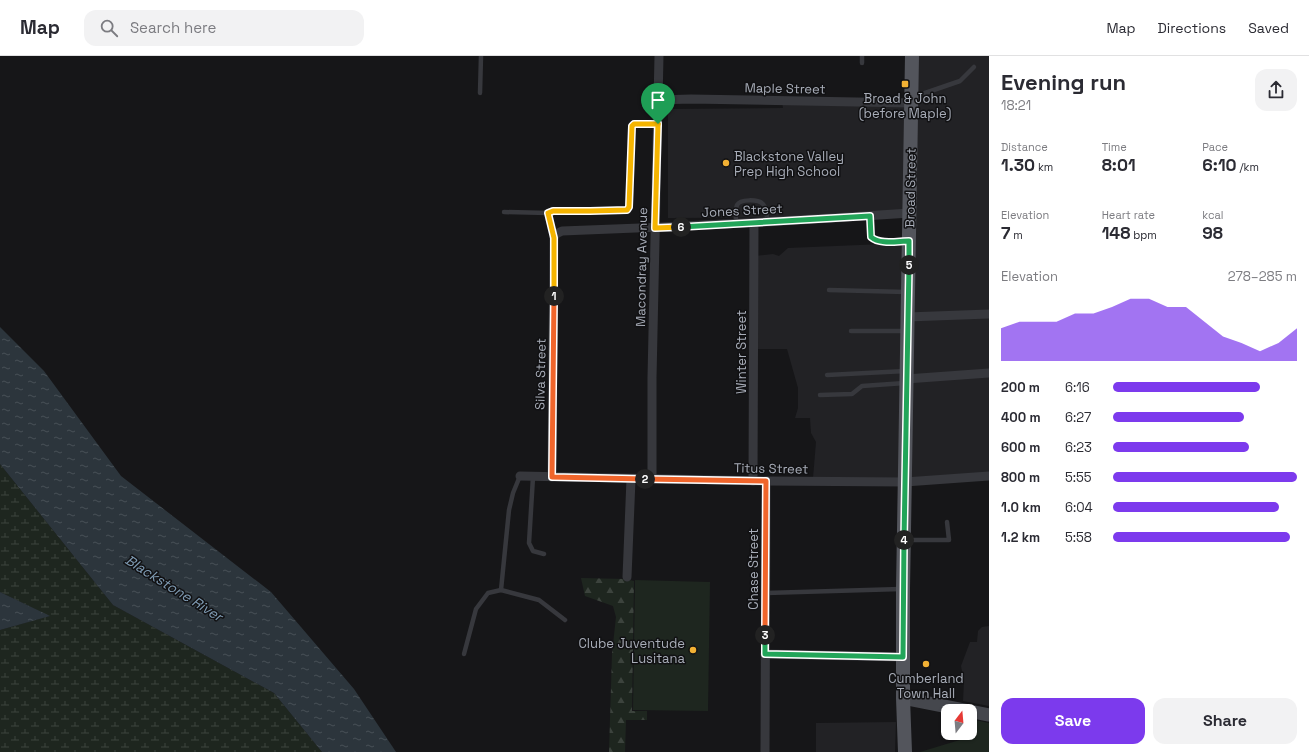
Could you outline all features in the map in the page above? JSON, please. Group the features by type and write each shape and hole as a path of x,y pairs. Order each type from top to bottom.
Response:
{"main road":[{"name":"Broad Street","path":"904,752 903,589 912,56"}],"street":[{"name":"Macondray Avenue","path":"652,479 652,378 659,56"},
{"name":"Maple Street","path":"658,100 691,99 911,103"},
{"name":"Jones Street","path":"554,238 556,234 562,230 655,228 910,213"},
{"name":"Winter Street","path":"753,481 754,223"},
{"name":"Silva Street","path":"552,477 554,238"},
{"path":"907,324 989,314"},
{"path":"906,378 989,374"},
{"path":"520,476 552,477"},
{"name":"Titus Street","path":"552,477 905,482 989,476"},
{"path":"628,577 631,479"},
{"name":"Chase Street","path":"765,752 766,481"},
{"path":"765,654 903,657"},
{"path":"903,698 989,715"}],"lane":[{"path":"480,93 481,56"},
{"path":"862,56 862,62"},
{"path":"911,103 925,93 960,81 974,67"},
{"path":"504,212 548,213 553,211 627,210 629,207 632,126 634,124 658,124"},
{"path":"736,224 736,206 739,202 746,201 758,201 763,204 767,222"},
{"path":"548,213 554,238"},
{"path":"870,216 871,237 873,239 879,241 909,241"},
{"path":"829,290 908,292"},
{"path":"850,331 907,324"},
{"path":"827,375 906,378"},
{"path":"820,395 852,394 862,386 906,378"},
{"path":"501,590 509,510 512,493 520,476"},
{"path":"533,477 529,543 534,551 544,554"},
{"path":"904,540 949,540 948,522"},
{"path":"766,593 903,589"},
{"path":"464,654 476,609 488,593 501,590 539,600 565,620"}],"shaded area":[{"path":"912,56 989,56 989,480 813,478 816,442 811,433 810,418 795,418 798,408 798,388 787,349 755,349 754,256 773,254 779,256 788,248 907,243 910,217 668,218 668,109 783,108 782,102 909,103"},
{"path":"989,626 989,706 963,701 964,681 961,666 970,642 977,642 978,631 982,627"},
{"path":"896,722 895,752 816,752 816,723"}],"green space":[{"path":"0,464 113,605 274,693 322,752 0,752 0,630 49,616 0,592"},
{"path":"581,578 625,579 634,581 632,711 647,711 647,720 626,720 625,752 609,752 612,654 616,617 613,606 585,596"},
{"path":"635,580 710,582 708,711 633,710"},
{"path":"977,720 989,723 989,752 920,752 960,740 977,740"}],"water":[{"name":"Blackstone River","path":"0,327 44,371 121,476 271,592 354,689 396,752 322,752 274,693 113,605 0,464"},
{"path":"0,592 50,616 0,630"}],"place":[{"name":"Broad & John (before Maple)","path":"905,84"},
{"name":"Blackstone Valley Prep High School","path":"726,163"},
{"name":"Clube Juventude Lusitana","path":"693,650"},
{"name":"Cumberland Town Hall","path":"926,664"}],"route":[{"path":"634,124 658,124 655,228 870,216 871,237 873,239 879,241 909,241 903,657 765,654 766,481 552,477 555,248 548,213 553,211 627,210 629,207 632,126 634,124"}]}
